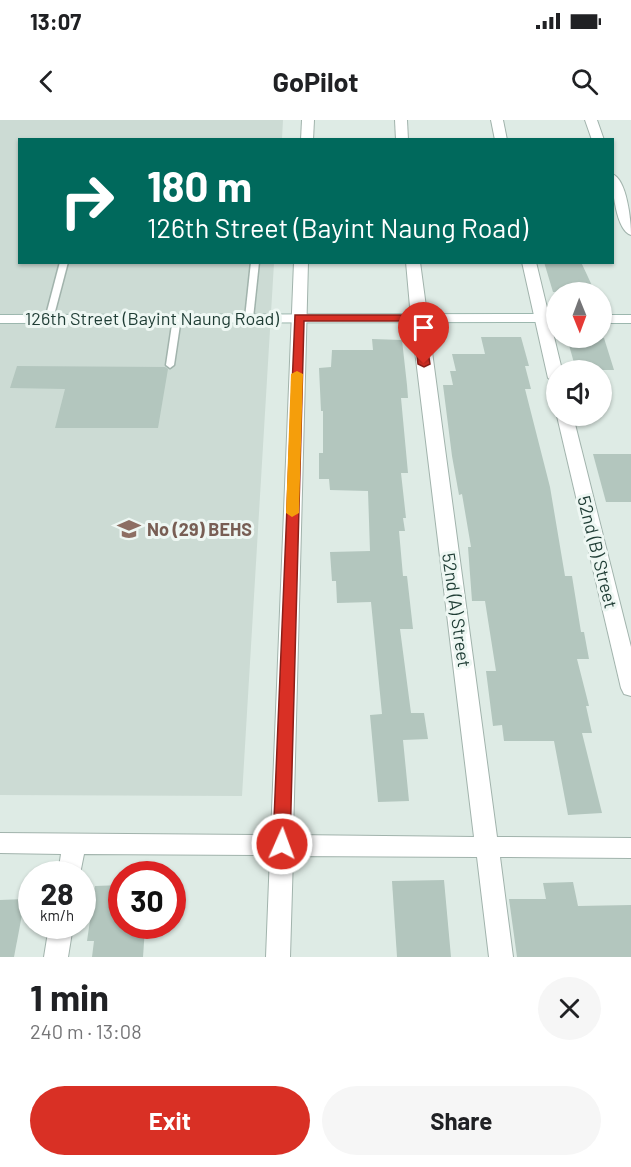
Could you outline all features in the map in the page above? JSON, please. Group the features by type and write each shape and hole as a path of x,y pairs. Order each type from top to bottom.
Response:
{"street":[{"path":"307,138 308,120"},
{"path":"401,120 402,138"},
{"path":"497,120 501,138"},
{"path":"591,120 597,138"},
{"path":"614,184 631,231"},
{"path":"278,957 301,264"},
{"name":"52nd (A) Street","path":"413,264 418,318 489,847 501,957"},
{"path":"530,264 546,310"},
{"name":"126th Street (Bayint Naung Road)","path":"0,319 546,318"},
{"path":"612,319 631,319"},
{"name":"52nd (B) Street","path":"567,426 631,688"},
{"path":"0,843 631,848"},
{"path":"72,861 75,843"},
{"path":"56,957 59,939"}],"lane":[{"path":"49,319 63,264"},
{"path":"249,318 255,264"},
{"path":"170,365 177,318"}],"shaded area":[{"name":"No (29) BEHS","path":"0,120 283,120 282,138 18,138 18,264 274,264 242,796 0,795"}],"building":[{"path":"545,264 582,264 590,282 550,282"},
{"path":"481,337 521,337 529,366 525,366 531,389 525,389 550,487 565,576 572,576 581,632 584,632 589,659 577,659 589,706 586,706 592,733 582,733 602,813 568,815 554,741 504,741 502,725 493,726 486,671 496,671 485,601 472,601 468,547 471,547 462,494 459,495 452,456 443,385 453,385 450,371 456,371 452,354 485,354"},
{"path":"372,339 402,340 407,385 408,398 401,398 408,473 401,473 406,518 403,518 405,531 399,531 403,576 407,576 413,629 400,629 411,713 424,713 428,739 403,740 409,801 378,802 370,715 382,714 371,602 337,603 336,581 332,581 330,552 370,551 368,491 330,490 329,479 319,479 319,453 323,453 323,411 321,411 319,368 331,367 332,350 373,350"},
{"path":"570,348 607,348 611,360 573,360"},
{"path":"17,366 165,367 168,369 158,428 55,428 65,389 10,388"},
{"path":"593,454 631,454 631,502 606,502"},
{"path":"444,880 451,957 397,957 392,881"},
{"path":"573,882 578,906 631,905 631,957 517,957 509,899 546,899 543,883"},
{"path":"96,886 108,886 108,939 144,939 143,957 92,957 94,941 87,941 87,939 96,939"},
{"path":"18,899 18,936 14,957 0,957 0,900"}],"slow traffic":[{"path":"292,513 297,374"}],"place":[{"name":"No (29) BEHS","path":"129,529"}],"route":[{"path":"282,844 298,317 418,318 424,364"}]}
